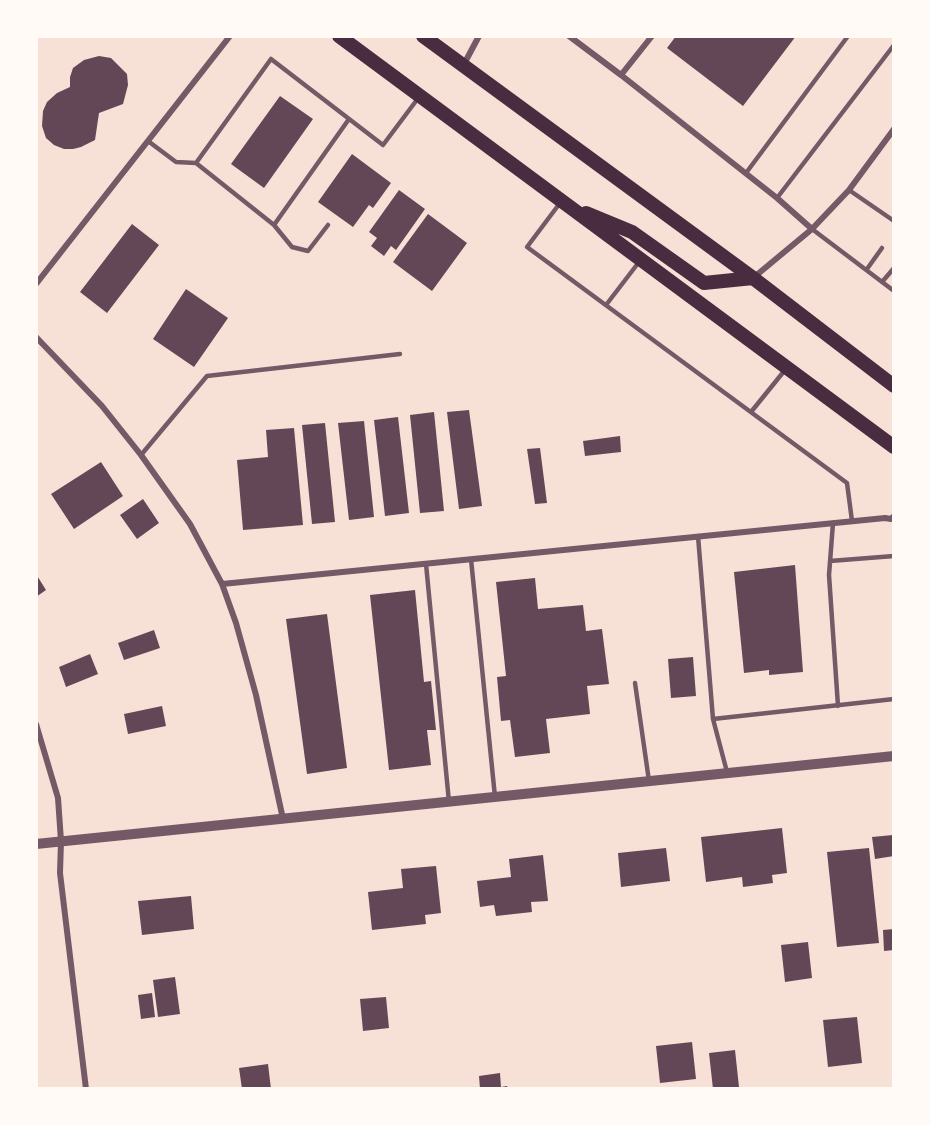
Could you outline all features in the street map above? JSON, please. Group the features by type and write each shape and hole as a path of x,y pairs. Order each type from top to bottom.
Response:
{"main road":[{"path":"339,36 894,447"},
{"path":"423,36 753,278 894,386"},
{"path":"564,203 632,232 704,283 753,278"}],"street":[{"path":"36,284 230,36"},
{"path":"463,66 479,36"},
{"path":"569,36 746,173 812,229"},
{"path":"621,75 652,36"},
{"path":"753,278 812,229 849,189 894,129"},
{"path":"36,337 94,397 141,455 190,525 222,584 239,633 256,695 283,819"},
{"path":"222,584 891,519 894,516"},
{"path":"36,724 58,798 61,841 60,873 86,1089"},
{"path":"36,844 894,756"}],"lane":[{"path":"746,173 848,36"},
{"path":"777,198 894,45"},
{"path":"196,163 271,59 383,145 420,96"},
{"path":"274,225 349,119"},
{"path":"148,141 176,162 196,163 274,225 292,247 308,251 328,225"},
{"path":"849,189 894,221"},
{"path":"564,203 527,247 847,483 852,521"},
{"path":"812,229 894,291"},
{"path":"867,269 882,248"},
{"path":"606,305 641,260"},
{"path":"882,282 894,268"},
{"path":"141,455 207,376 400,354"},
{"path":"751,412 787,368"},
{"path":"833,523 829,575 838,706"},
{"path":"698,536 714,719 727,773"},
{"path":"830,561 894,556"},
{"path":"471,559 495,797"},
{"path":"426,564 449,802"},
{"path":"635,683 649,782"},
{"path":"714,719 894,699"}],"building":[{"path":"676,36 796,36 743,106 667,48"},
{"path":"99,56 111,58 127,74 128,85 123,104 99,113 95,140 73,149 64,149 54,145 46,138 42,126 43,111 47,102 57,93 70,87 73,68 84,60"},
{"path":"280,96 313,119 264,188 231,164"},
{"path":"352,154 391,183 373,208 369,205 353,227 318,202"},
{"path":"399,190 425,209 396,250 391,246 384,256 371,246 377,238 369,232"},
{"path":"428,214 467,243 432,291 393,262"},
{"path":"132,224 159,245 107,313 80,292"},
{"path":"186,289 228,318 194,367 153,339"},
{"path":"469,410 482,506 459,509 447,412"},
{"path":"434,412 444,511 420,513 410,415"},
{"path":"398,417 409,513 385,516 374,420"},
{"path":"364,421 374,517 349,520 338,423"},
{"path":"325,423 335,522 312,524 302,425"},
{"path":"294,428 303,525 243,530 237,460 268,457 266,430"},
{"path":"620,436 621,452 585,456 583,441"},
{"path":"540,448 547,503 535,504 527,449"},
{"path":"101,462 123,496 74,529 51,494"},
{"path":"143,499 159,523 137,539 120,515"},
{"path":"795,565 803,672 769,675 769,670 744,673 734,572"},
{"path":"36,574 46,590 36,597"},
{"path":"535,578 538,609 583,605 586,631 602,629 609,684 587,686 590,714 546,719 550,753 515,757 510,720 501,721 497,677 506,676 496,582"},
{"path":"415,590 424,682 431,681 436,730 427,730 431,765 389,770 370,595"},
{"path":"327,614 347,768 307,774 286,619"},
{"path":"154,630 160,648 124,660 118,643"},
{"path":"90,654 98,674 66,687 59,667"},
{"path":"693,657 696,696 671,698 668,659"},
{"path":"162,706 166,726 128,734 124,714"},
{"path":"782,828 787,873 772,875 773,883 743,887 742,877 706,882 701,837"},
{"path":"893,835 894,856 875,859 872,837"},
{"path":"666,848 670,881 621,887 618,853"},
{"path":"869,848 879,943 837,947 827,852"},
{"path":"543,855 548,901 531,902 532,912 496,916 494,905 480,907 477,881 511,877 509,859"},
{"path":"436,866 441,913 425,915 426,924 372,930 368,892 403,888 401,869"},
{"path":"191,896 194,929 142,935 138,901"},
{"path":"894,929 894,950 884,951 883,930"},
{"path":"808,942 812,978 785,982 781,945"},
{"path":"175,977 180,1014 158,1017 153,980"},
{"path":"152,993 155,1017 141,1019 138,995"},
{"path":"386,997 389,1028 363,1031 360,999"},
{"path":"857,1017 862,1063 828,1067 823,1020"},
{"path":"692,1042 696,1079 660,1083 656,1046"},
{"path":"735,1050 739,1087 713,1089 709,1053"},
{"path":"268,1064 271,1089 242,1089 239,1068"},
{"path":"500,1073 501,1087 507,1086 508,1089 480,1089 479,1076"}]}
